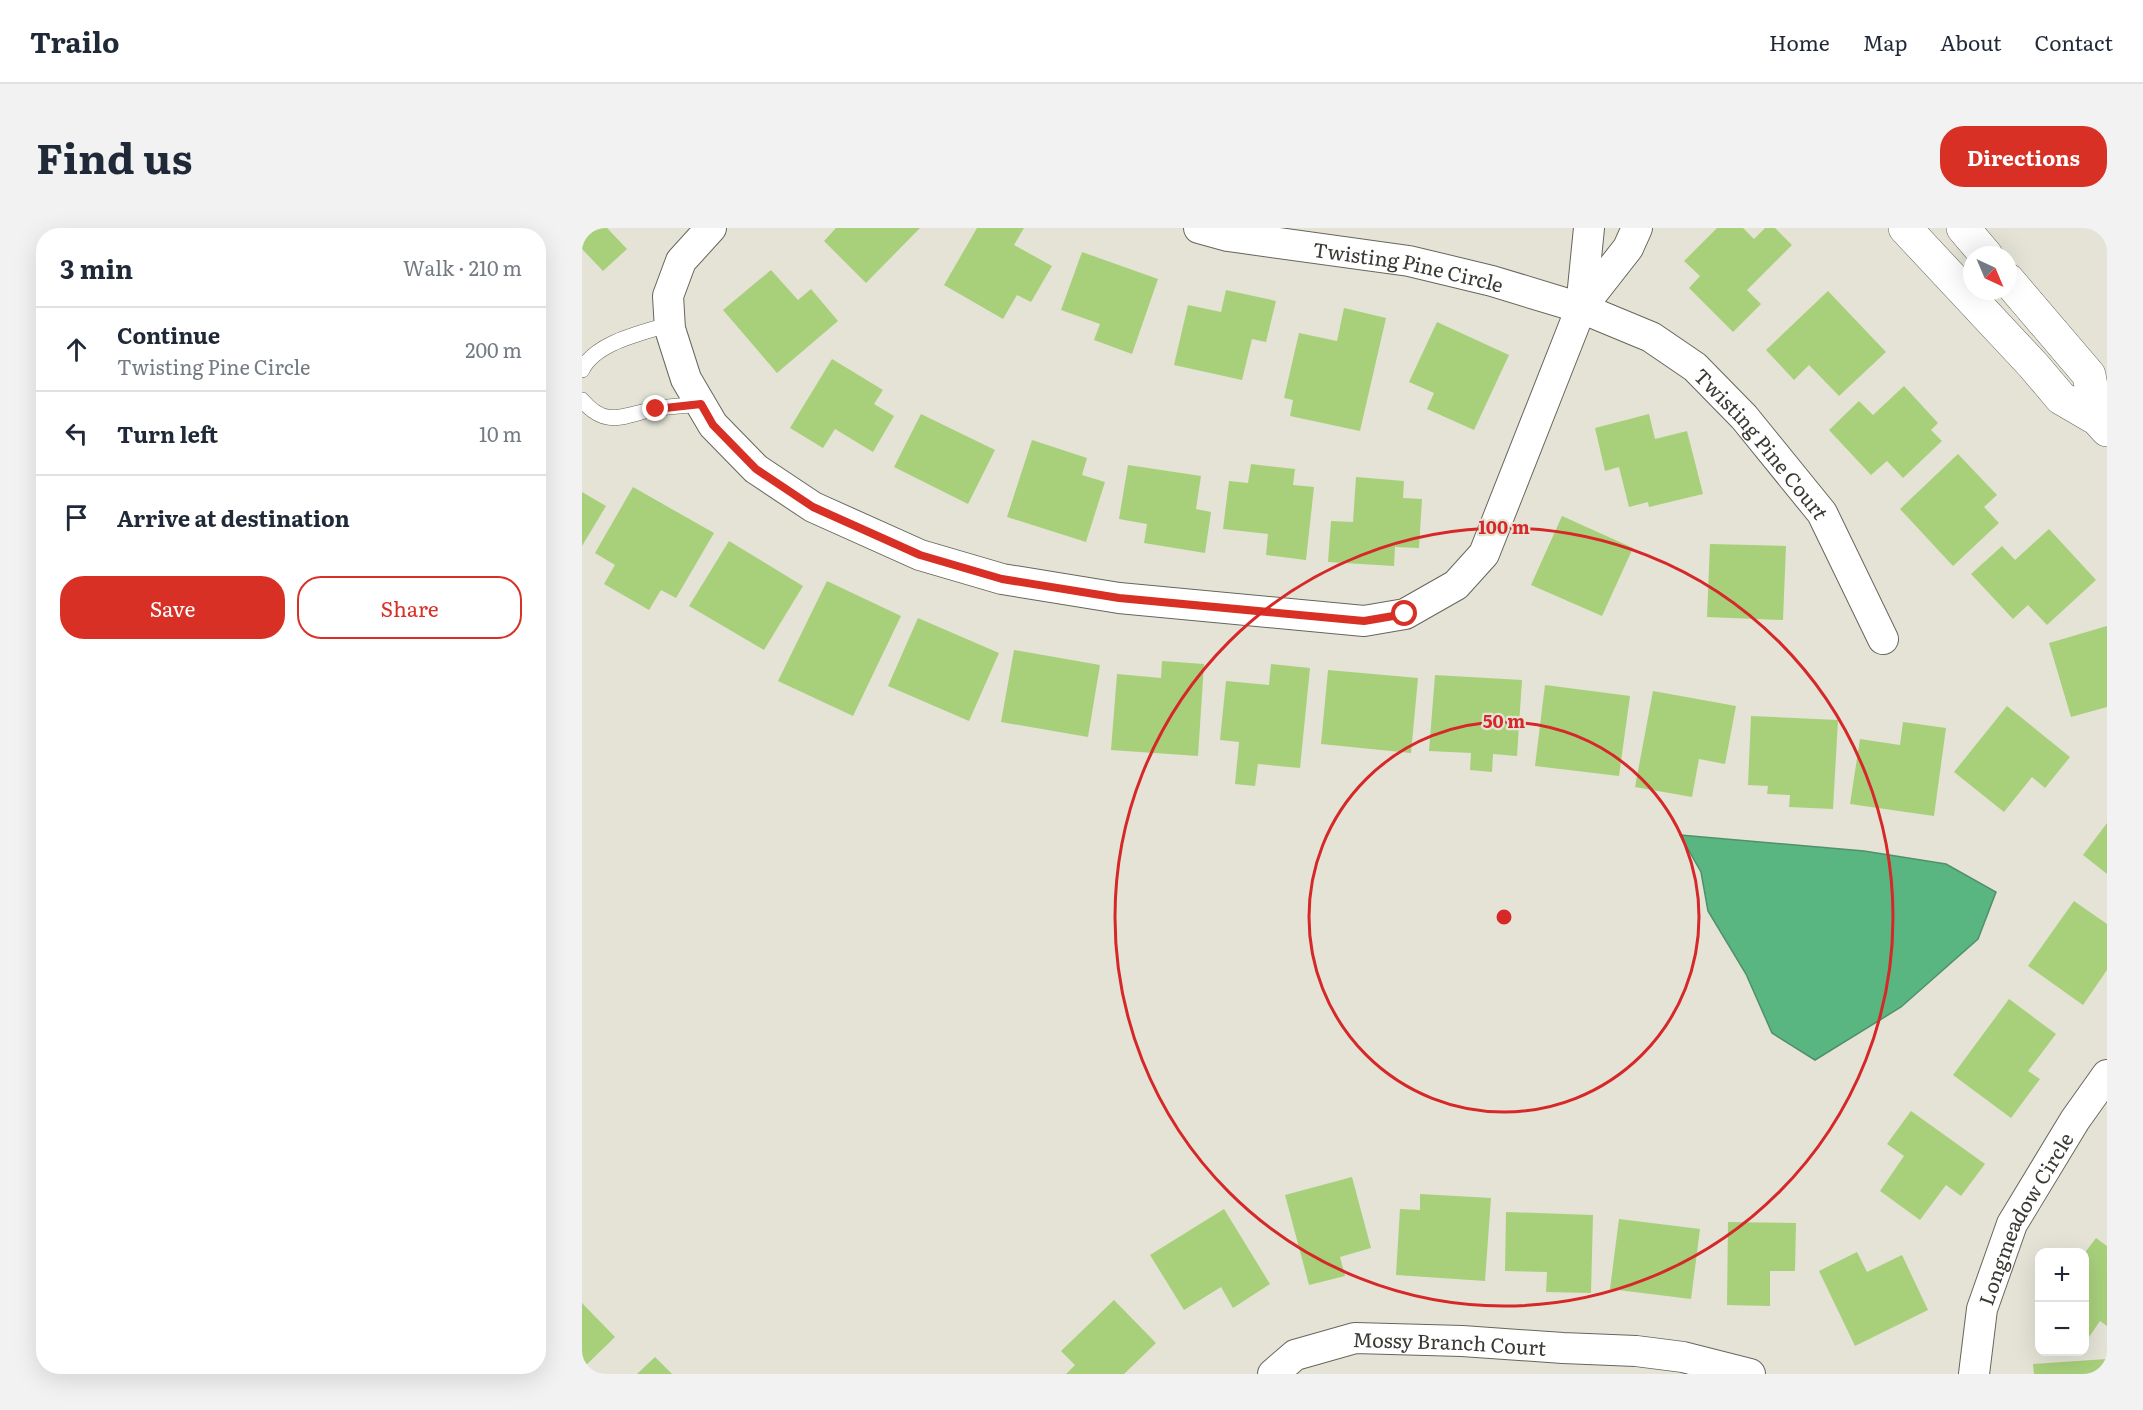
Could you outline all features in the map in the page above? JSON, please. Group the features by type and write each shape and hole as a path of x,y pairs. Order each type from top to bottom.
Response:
{"street":[{"path":"711,228 681,261 669,296 670,324 686,379 713,425 756,469 813,507 920,555 1002,579 1119,598 1364,621 1405,614 1456,585 1484,554 1581,308 1589,228"},
{"name":"Twisting Pine Circle","path":"1199,228 1228,236 1409,261 1492,281 1581,308"},
{"path":"1581,308 1628,248 1637,228"},
{"path":"1905,228 2061,398 2102,425"},
{"path":"1963,228 1978,246"},
{"path":"2017,291 2089,375 2102,425"},
{"name":"Twisting Pine Court","path":"1581,308 1651,337 1695,367 1744,417 1822,513 1883,639"},
{"name":"Longmeadow Circle","path":"1974,1374 1982,1309 2012,1224 2075,1120 2107,1075"},
{"name":"Mossy Branch Court","path":"1273,1374 1295,1355 1355,1338 1462,1341 1563,1348 1635,1362"},
{"path":"1635,1362 1683,1357 1750,1374"}],"lane":[{"path":"582,370 586,362 610,344 670,324"},
{"path":"582,400 592,412 616,419 656,409 701,404"}],"shaded area":[{"path":"1680,835 1864,851 1946,864 1996,892 1978,939 1901,1007 1815,1060 1772,1033 1746,974 1708,911 1701,872"}],"building":[{"path":"582,228 607,228 627,249 603,271 582,249"},
{"path":"836,228 920,228 866,283 824,241"},
{"path":"977,228 1024,228 1014,245 1052,266 1031,302 1017,295 1003,319 944,285"},
{"path":"1717,228 1743,228 1754,239 1765,228 1775,228 1792,245 1747,290 1761,304 1733,332 1689,288 1700,276 1684,261"},
{"path":"2096,228 2107,228 2107,240"},
{"path":"1082,252 1158,279 1132,354 1094,340 1100,324 1061,310"},
{"path":"771,270 798,300 811,289 838,321 777,373 723,310"},
{"path":"1226,290 1276,301 1266,342 1252,339 1242,380 1174,365 1188,305 1221,312"},
{"path":"1828,291 1886,352 1839,396 1809,365 1794,380 1766,350"},
{"path":"1344,308 1386,318 1360,431 1290,416 1293,400 1284,398 1299,333 1337,341"},
{"path":"1437,322 1509,355 1474,430 1427,409 1434,393 1409,382"},
{"path":"832,359 883,390 874,404 894,416 873,452 835,429 823,448 790,428"},
{"path":"1904,386 1938,423 1931,430 1942,441 1903,478 1887,461 1871,475 1829,430 1859,401 1873,415"},
{"path":"921,414 995,450 968,504 894,467"},
{"path":"1649,414 1655,439 1687,431 1703,494 1649,507 1648,502 1629,507 1619,467 1605,471 1595,428"},
{"path":"1032,440 1087,458 1082,475 1105,482 1086,542 1007,517"},
{"path":"1958,454 1997,495 1984,507 1999,523 1953,566 1900,509"},
{"path":"1251,464 1295,469 1293,485 1314,487 1306,560 1266,555 1268,534 1223,529 1229,481 1248,483"},
{"path":"1128,465 1201,476 1196,509 1211,512 1205,553 1144,543 1147,524 1119,519"},
{"path":"1356,477 1404,481 1403,498 1422,499 1419,548 1395,547 1394,566 1328,562 1331,521 1353,522"},
{"path":"633,487 714,533 676,598 661,590 649,610 604,584 615,565 595,553"},
{"path":"582,492 606,506 582,546"},
{"path":"1562,516 1633,548 1602,616 1531,585"},
{"path":"2049,529 2096,580 2047,625 2028,605 2013,619 1971,574 2002,546 2015,560"},
{"path":"729,541 803,586 764,650 689,606"},
{"path":"1710,544 1786,546 1783,620 1707,617"},
{"path":"827,581 901,616 853,716 778,681"},
{"path":"918,618 999,653 969,721 888,686"},
{"path":"2107,626 2107,707 2071,717 2049,643"},
{"path":"1014,650 1100,665 1088,737 1001,722"},
{"path":"1162,661 1204,664 1198,756 1111,750 1117,674 1161,678"},
{"path":"1271,664 1310,668 1300,768 1258,764 1255,786 1235,784 1239,742 1220,740 1226,681 1269,685"},
{"path":"1328,670 1418,678 1411,753 1321,744"},
{"path":"1435,675 1522,680 1517,756 1493,754 1492,772 1470,770 1471,753 1429,751"},
{"path":"1545,685 1630,696 1619,776 1535,766"},
{"path":"1653,691 1736,706 1725,764 1699,759 1692,797 1635,787"},
{"path":"2007,706 2070,757 2045,788 2032,777 2004,812 1954,772"},
{"path":"1751,716 1838,720 1833,809 1789,807 1790,795 1767,794 1768,786 1748,785"},
{"path":"1903,722 1946,728 1934,816 1850,804 1860,739 1900,745"},
{"path":"2107,823 2107,874 2083,855"},
{"path":"2074,901 2107,924 2107,970 2083,1005 2028,966"},
{"path":"2009,999 2056,1034 2028,1071 2040,1079 2011,1118 1953,1075"},
{"path":"1911,1111 1985,1164 1961,1196 1946,1185 1920,1220 1880,1191 1904,1156 1887,1144"},
{"path":"1352,1177 1371,1248 1340,1257 1345,1276 1309,1285 1285,1195"},
{"path":"1420,1194 1491,1198 1485,1281 1396,1275 1400,1209 1420,1210"},
{"path":"1224,1209 1270,1284 1233,1308 1221,1287 1184,1310 1150,1255"},
{"path":"1506,1212 1593,1215 1591,1293 1546,1292 1547,1272 1505,1271"},
{"path":"1619,1219 1700,1229 1691,1299 1610,1289"},
{"path":"1728,1222 1796,1223 1795,1271 1770,1271 1770,1306 1727,1305"},
{"path":"2096,1238 2107,1246 2107,1326 2100,1321 2089,1337 2089,1248"},
{"path":"1857,1252 1867,1272 1902,1255 1928,1310 1855,1346 1819,1271"},
{"path":"1114,1300 1156,1343 1124,1374 1066,1374 1075,1365 1061,1351"},
{"path":"582,1303 615,1337 582,1369"},
{"path":"655,1357 672,1374 637,1374"},
{"path":"2107,1359 2107,1374 2034,1374 2033,1364"}],"route":[{"path":"656,409 701,404 713,425 756,469 813,507 920,555 1002,579 1119,598 1364,621 1405,614"}]}
